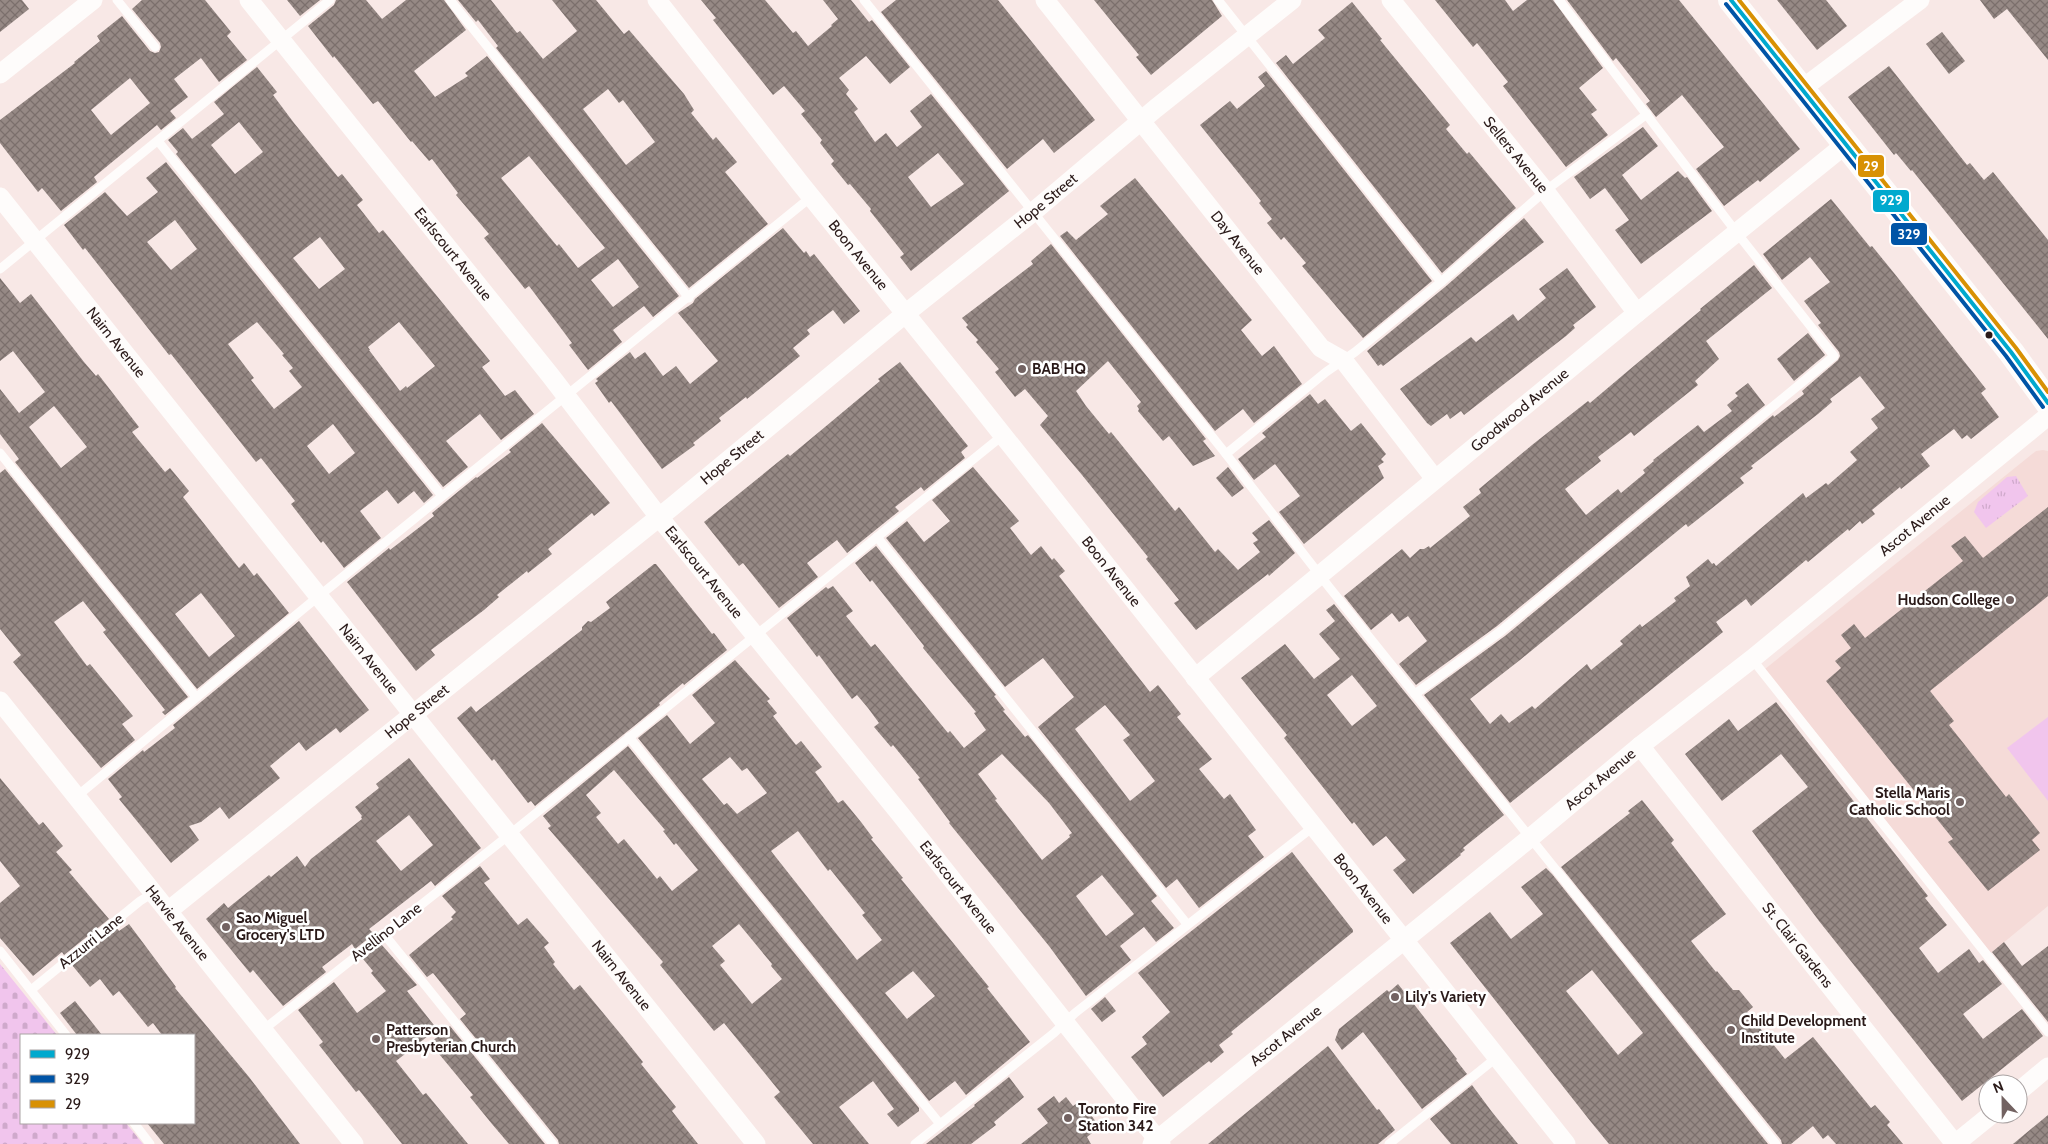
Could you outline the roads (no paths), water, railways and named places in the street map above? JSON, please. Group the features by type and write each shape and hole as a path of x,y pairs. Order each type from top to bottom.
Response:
{"main road":[{"path":"1732,0 2011,352 2048,403"}],"street":[{"path":"0,74 93,0"},
{"name":"Earlscourt Avenue","path":"249,0 565,396 659,517 901,815 1156,1142"},
{"name":"Boon Avenue","path":"657,0 811,197 1566,1144"},
{"name":"Day Avenue","path":"1046,0 1320,348 1344,361 1435,479"},
{"name":"Hope Street","path":"168,911 659,517 905,314 1292,0"},
{"name":"Sellers Avenue","path":"1391,0 1545,191 1637,313"},
{"path":"1803,88 1920,0"},
{"name":"Goodwood Avenue","path":"1195,678 1321,576 1435,479 1637,313 1846,144"},
{"name":"Nairn Avenue","path":"0,197 756,1144"},
{"name":"Ascot Avenue","path":"1156,1142 1530,838 1640,746 1752,659 2048,416"},
{"name":"Harvie Avenue","path":"0,701 354,1144"},
{"name":"St. Clair Gardens","path":"1640,746 1955,1144"},
{"path":"2028,1084 2048,1067"},
{"path":"1955,1144 1980,1124"}],"lane":[{"path":"117,0 155,47"},
{"path":"0,269 330,0"},
{"path":"450,0 689,298"},
{"path":"864,0 1415,694 1776,1144"},
{"path":"1218,0 1441,282"},
{"path":"1415,694 1501,631 1834,356 1737,233 1559,0"},
{"path":"1226,454 1326,372 1344,361 1441,282 1545,191 1647,114"},
{"path":"158,141 442,496"},
{"path":"76,797 442,496 689,298 811,197"},
{"name":"Avellino Lane","path":"262,1030 509,834 1002,436"},
{"path":"0,453 196,697"},
{"path":"877,537 1187,924"},
{"path":"1752,659 2048,1032"},
{"path":"629,736 940,1124"},
{"path":"915,1144 1075,1013 1313,827"},
{"name":"Azzurri Lane","path":"31,990 140,901 153,893"},
{"path":"384,934 553,1144"},
{"path":"0,951 65,1034"},
{"path":"1389,1144 1496,1058"},
{"path":"135,1124 150,1144"}],"place":[{"name":"BAB HQ","path":"1022,369"},
{"name":"Hudson College","path":"2010,600"},
{"name":"Stella Maris Catholic School","path":"1960,802"},
{"name":"Sao Miguel Grocery's LTD","path":"226,927"},
{"name":"Lily's Variety","path":"1395,997"},
{"name":"Child Development Institute","path":"1731,1030"},
{"name":"Patterson Presbyterian Church","path":"376,1039"},
{"name":"Toronto Fire Station 342","path":"1068,1118"}]}
